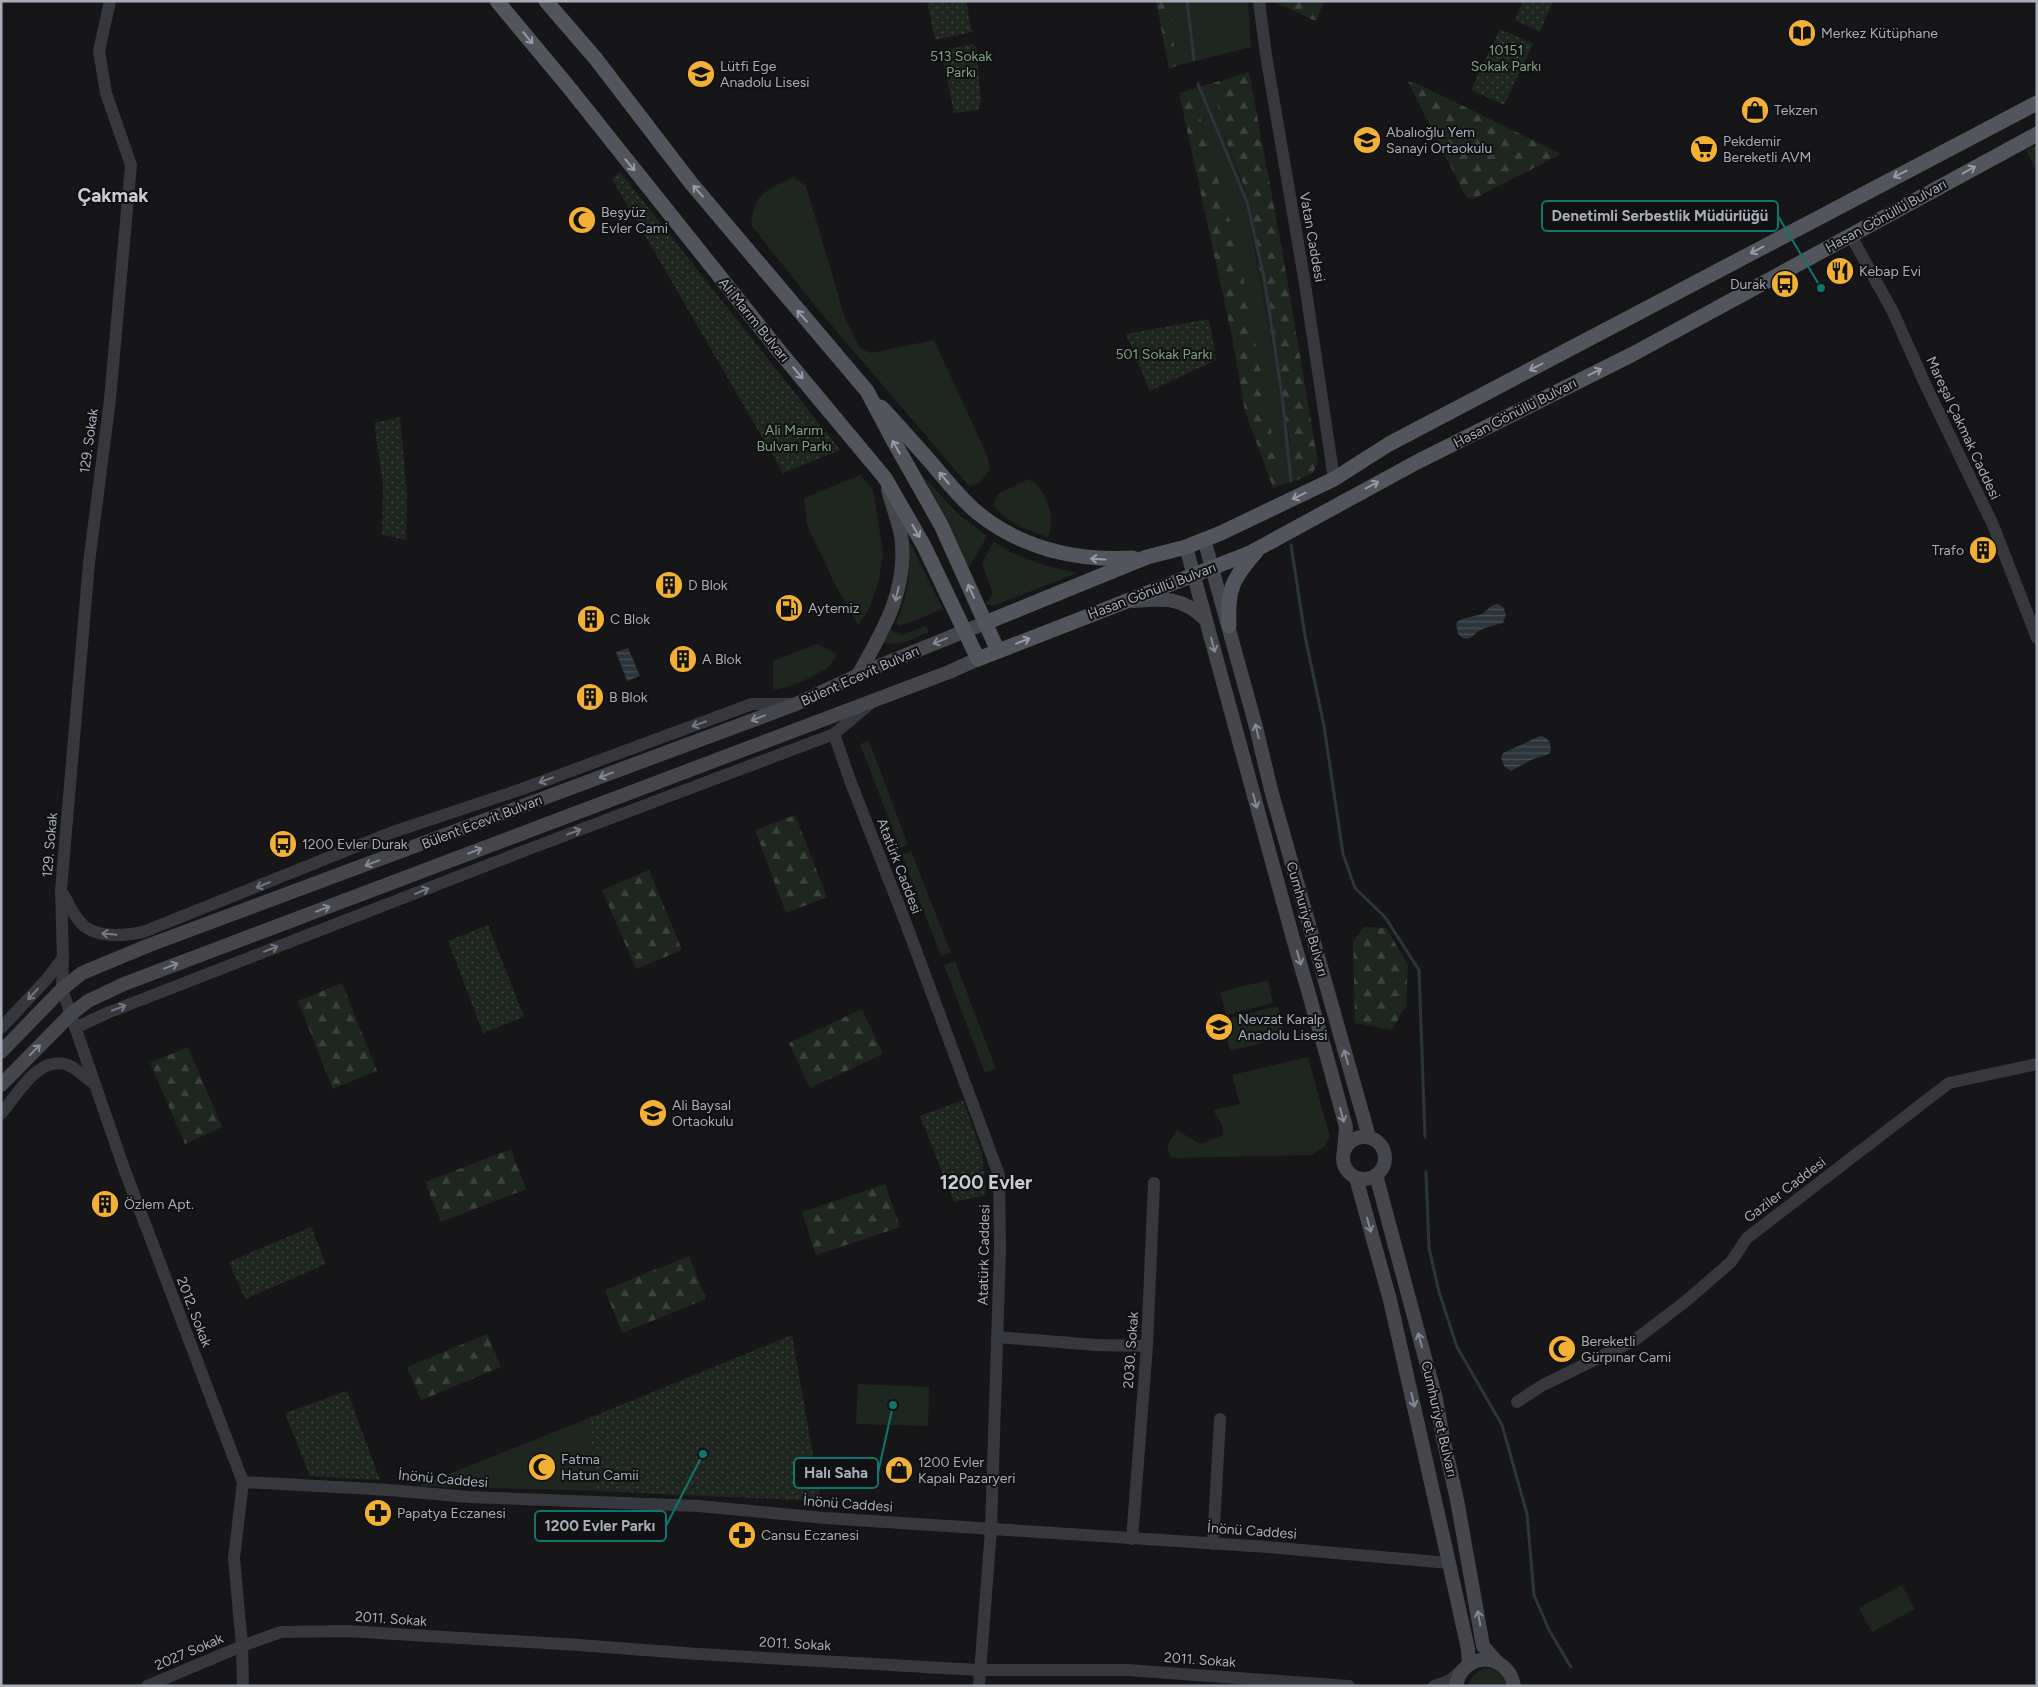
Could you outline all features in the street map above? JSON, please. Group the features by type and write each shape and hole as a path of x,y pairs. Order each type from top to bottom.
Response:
{"main road":[{"name":"Ali Marım Bulvarı","path":"497,1 567,85 780,352 885,478 924,546 978,659"},
{"path":"546,1 561,17 691,183 788,299 867,391 964,500 979,514 1003,531 1045,549 1080,558 1147,557"},
{"name":"Hasan Gönüllü Bulvarı","path":"985,623 1147,557 1186,547 1264,513 1334,478 1389,444 2037,103"},
{"name":"Hasan Gönüllü Bulvarı","path":"978,659 1212,568 1261,546 1417,462 1633,354 2037,134"},
{"path":"867,391 941,525 998,651"},
{"path":"858,675 888,622 897,597 902,570 901,535 885,478"},
{"name":"Cumhuriyet Bulvarı","path":"1204,539 1249,700 1273,800 1369,1138"},
{"path":"1228,626 1228,602 1232,585 1244,566 1261,546"},
{"path":"1186,547 1346,1127 1344,1150 1343,1164 1346,1170 1356,1178 1369,1179 1376,1175 1384,1166 1384,1152 1376,1140 1369,1138 1354,1139 1344,1150"},
{"path":"1127,601 1169,598 1187,604 1206,619"},
{"name":"Bülent Ecevit Bulvarı","path":"1,1052 62,989 82,973 145,939 796,704 858,675 985,623"},
{"name":"Bülent Ecevit Bulvarı","path":"1,1085 71,1014 88,1001 124,984 978,659"},
{"name":"Cumhuriyet Bulvarı","path":"1376,1175 1436,1399 1484,1646 1497,1662 1505,1667 1511,1675 1514,1686"},
{"path":"1356,1178 1390,1300 1468,1648 1466,1667 1456,1686"},
{"path":"1466,1667 1478,1660 1488,1659 1497,1662"}],"street":[{"name":"129. Sokak","path":"64,958 61,890 89,563 110,399 131,165 106,93 99,51 110,1"},
{"path":"556,1 561,17"},
{"name":"Vatan Caddesi","path":"1259,1 1266,55 1306,284 1334,478"},
{"name":"Mareşal Çakmak Caddesi","path":"1851,236 1893,312 1993,526 2037,638"},
{"path":"75,1028 107,1013 529,848 834,734 874,700"},
{"path":"61,890 79,921 88,930 110,935 145,939 390,833 522,789 752,704 796,704"},
{"name":"Atatürk Caddesi","path":"834,734 999,1175 1000,1250 991,1529 979,1686"},
{"path":"1,1028 64,958"},
{"name":"2012. Sokak","path":"64,958 62,989 94,1084 146,1228 243,1482 234,1558 242,1646 243,1686"},
{"path":"1,1114 31,1078 44,1066 54,1063 66,1064 94,1084"},
{"name":"Gaziler Caddesi","path":"1516,1402 1543,1386 1635,1340 1686,1301 1731,1262 1747,1238 1949,1083 2037,1064"},
{"name":"2030. Sokak","path":"1132,1539 1147,1346 1154,1183"},
{"path":"997,1337 1096,1345 1147,1346"},
{"path":"1213,1544 1220,1419"},
{"name":"İnönü Caddesi","path":"243,1482 389,1490 469,1497 699,1506 1450,1563"},
{"name":"2011. Sokak","path":"242,1646 281,1632 346,1631 979,1670 1128,1670 1350,1686"},
{"name":"2027 Sokak","path":"147,1686 242,1646"},
{"path":"1434,1686 1449,1681 1466,1667"}],"green space":[{"name":"513 Sokak Parkı","path":"927,1 966,1 972,32 935,40"},
{"path":"1156,1 1170,1 1176,66 1169,69"},
{"path":"1170,1 1248,1 1251,47 1176,66"},
{"path":"1273,1 1324,1 1317,20 1313,20"},
{"name":"10151 Sokak Parkı","path":"1523,1 1553,1 1540,32 1515,20"},
{"name":"10151 Sokak Parkı","path":"1500,29 1533,44 1504,105 1471,90"},
{"name":"513 Sokak Parkı","path":"973,44 976,47 981,101 978,110 954,113 942,55 945,50"},
{"path":"1249,72 1318,462 1313,473 1297,480 1244,186 1224,136 1213,83"},
{"path":"1408,82 1416,83 1559,153 1559,155 1473,199 1466,197"},
{"path":"1213,83 1224,136 1243,186 1297,480 1281,485 1239,252 1192,89"},
{"path":"1192,89 1239,252 1281,485 1273,488 1245,411 1232,337 1179,93"},
{"path":"2037,145 2037,171 2026,150"},
{"name":"Ali Marım Bulvarı Parkı","path":"620,172 840,450 783,473 612,179"},
{"path":"793,177 806,186 845,318 860,348 871,353 934,340 987,455 990,469 980,483 969,486 816,307 751,225 758,199 769,190"},
{"name":"501 Sokak Parkı","path":"1209,319 1216,360 1150,391 1126,334"},
{"path":"400,417 407,494 406,540 382,535 383,483 374,423"},
{"name":"Ali Marım Bulvarı Parkı","path":"860,475 873,490 883,552 879,581 868,611 858,625 835,584 807,525 804,498"},
{"path":"924,477 957,513 987,536 969,568"},
{"path":"1029,479 1041,489 1048,505 1051,522 1048,537 1018,526 993,506 998,494"},
{"path":"909,541 943,609 900,626 896,623 904,602 908,583"},
{"path":"994,541 1022,557 1078,573 992,606 985,604 993,594 982,563"},
{"path":"926,626 929,632 913,639 895,644 884,642 891,630 902,635"},
{"path":"817,644 837,654 828,667 802,681 779,689 773,689 773,661"},
{"path":"869,741 908,845 900,848 860,744"},
{"path":"795,815 827,897 786,913 755,830"},
{"path":"911,851 951,953 941,956 902,855"},
{"path":"649,870 682,950 636,969 602,890"},
{"path":"488,925 524,1017 483,1033 448,941"},
{"path":"1364,927 1386,928 1408,965 1406,1005 1392,1030 1355,1023 1353,941"},
{"path":"955,961 996,1069 985,1073 944,965"},
{"path":"1268,980 1273,1003 1226,1015 1220,992"},
{"path":"342,983 377,1071 333,1089 298,1001"},
{"path":"1278,1006 1285,1037 1230,1051 1223,1020"},
{"path":"862,1009 883,1054 810,1088 789,1043"},
{"path":"188,1047 222,1127 185,1144 150,1063"},
{"path":"1308,1057 1330,1137 1325,1146 1312,1155 1171,1158 1167,1146 1177,1130 1200,1144 1223,1135 1222,1125 1213,1110 1240,1104 1232,1075"},
{"path":"963,1100 982,1153 986,1195 954,1202 920,1116"},
{"path":"511,1149 526,1189 441,1222 425,1182"},
{"path":"885,1184 900,1227 816,1255 802,1212"},
{"path":"311,1227 326,1264 245,1299 229,1262"},
{"path":"689,1256 706,1299 622,1333 605,1290"},
{"path":"487,1334 501,1367 421,1400 407,1367"},
{"path":"792,1335 821,1501 597,1491 589,1418"},
{"path":"858,1384 929,1387 928,1426 856,1424"},
{"path":"347,1391 380,1480 310,1476 285,1413"},
{"path":"589,1418 597,1491 419,1486"},
{"path":"1902,1585 1915,1609 1872,1632 1859,1608"},
{"path":"1484,1668 1499,1672 1508,1686 1468,1686 1473,1675"}],"shaded area":[{"path":"1498,604 1503,607 1506,615 1503,623 1479,631 1467,639 1458,634 1456,624 1459,620 1482,614 1493,605"},
{"path":"628,648 640,676 627,681 616,652"},
{"path":"1540,736 1547,739 1550,743 1551,751 1549,754 1531,760 1511,771 1504,766 1501,758 1503,753"}],"waterway":[{"path":"1187,1 1194,60"},
{"path":"1198,84 1247,202 1264,277 1282,395 1291,481"},
{"path":"1291,545 1305,636 1324,726 1343,854 1355,888 1385,917 1419,970 1425,1137"},
{"path":"1426,1172 1429,1248 1439,1292 1457,1347 1502,1425 1527,1514 1534,1595 1549,1630 1571,1667"}],"place":[{"name":"Merkez Kütüphane","path":"1802,33"},
{"name":"Lütfi Ege Anadolu Lisesi","path":"701,74"},
{"name":"Tekzen","path":"1755,110"},
{"name":"Abalıoğlu Yem Sanayi Ortaokulu","path":"1367,140"},
{"name":"Pekdemir Bereketli AVM","path":"1704,149"},
{"name":"Beşyüz Evler Cami","path":"582,220"},
{"name":"Kebap Evi","path":"1840,271"},
{"name":"Durak","path":"1785,284"},
{"name":"Denetimli Serbestlik Müdürlüğü","path":"1821,288"},
{"name":"Trafo","path":"1983,550"},
{"name":"D Blok","path":"669,585"},
{"name":"Aytemiz","path":"789,608"},
{"name":"C Blok","path":"591,619"},
{"name":"A Blok","path":"683,659"},
{"name":"B Blok","path":"590,697"},
{"name":"1200 Evler Durak","path":"283,844"},
{"name":"Nevzat Karalp Anadolu Lisesi","path":"1219,1027"},
{"name":"Ali Baysal Ortaokulu","path":"653,1113"},
{"name":"Özlem Apt.","path":"105,1204"},
{"name":"Bereketli Gürpınar Cami","path":"1562,1349"},
{"name":"Halı Saha","path":"893,1405"},
{"name":"1200 Evler Parkı","path":"703,1454"},
{"name":"Fatma Hatun Camii","path":"542,1467"},
{"name":"1200 Evler Kapalı Pazaryeri","path":"899,1470"},
{"name":"Papatya Eczanesi","path":"378,1513"},
{"name":"Cansu Eczanesi","path":"742,1535"}],"district":[{"name":"Çakmak","path":"113,195"},
{"name":"1200 Evler","path":"986,1182"}]}
